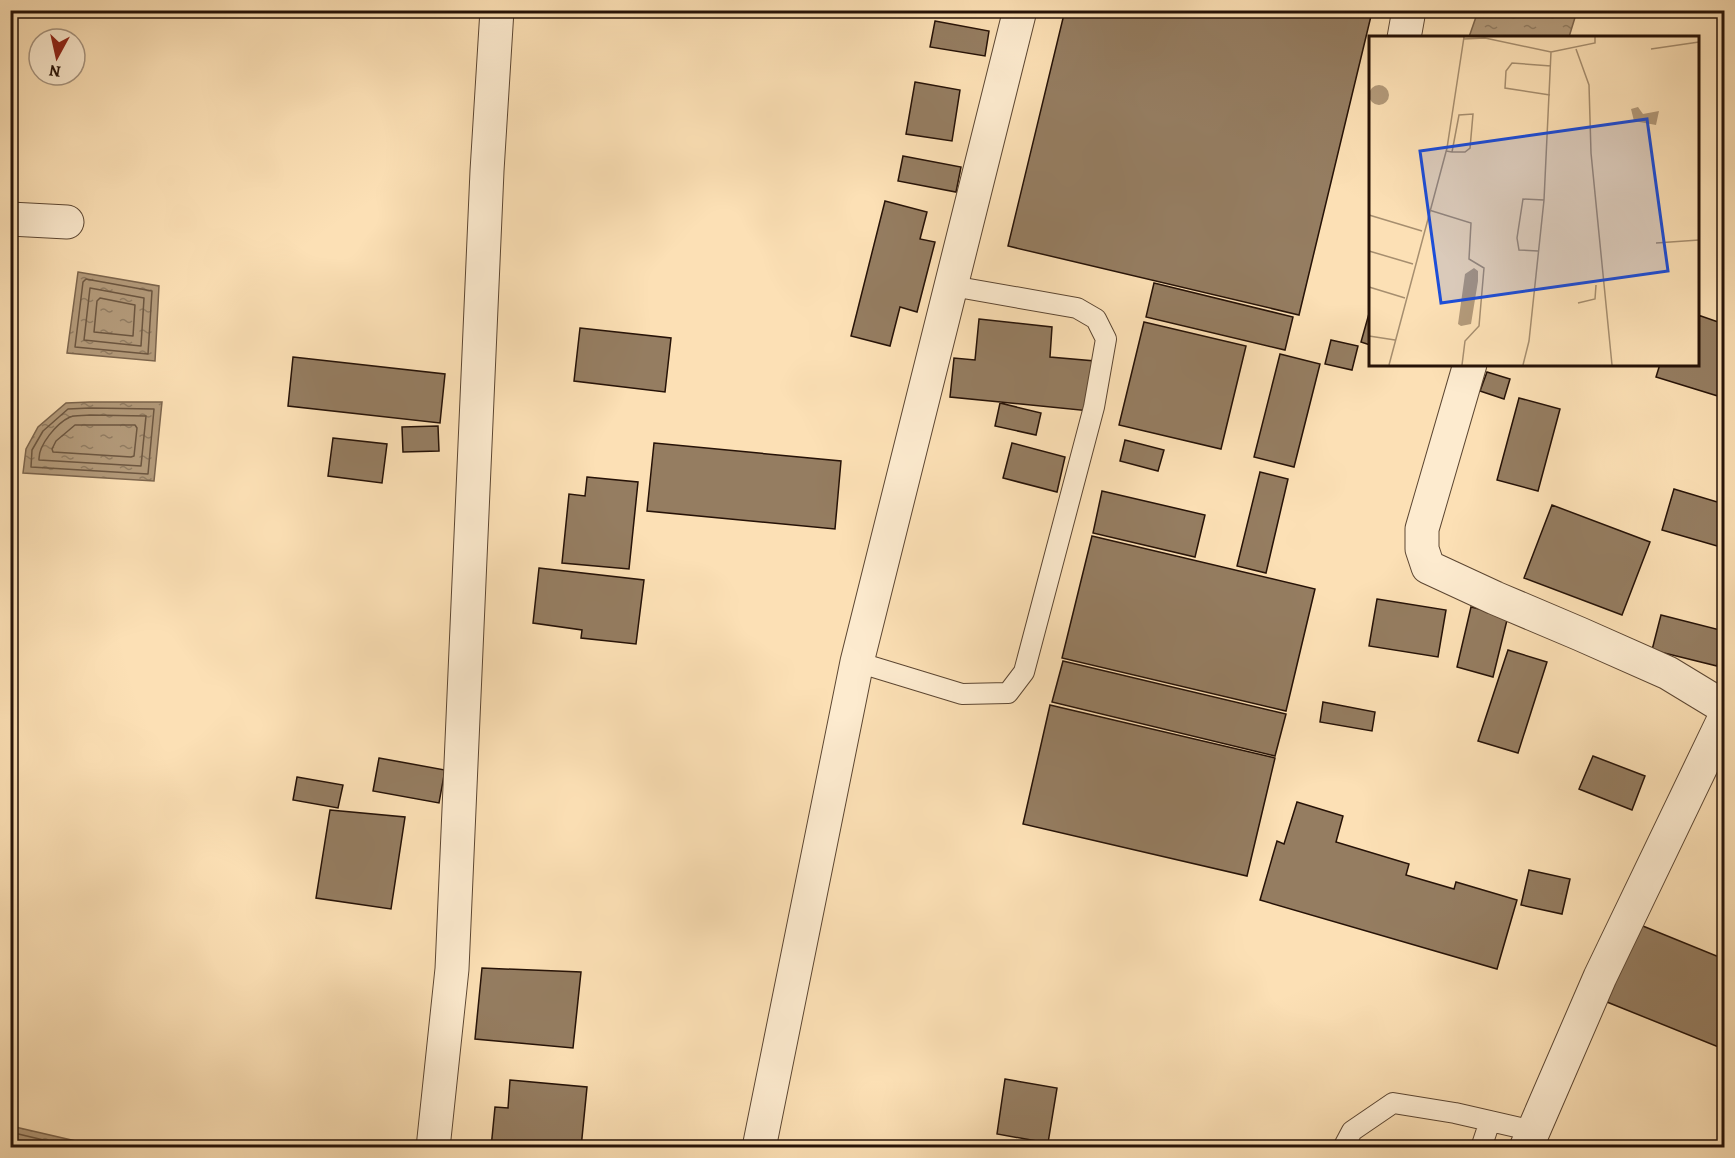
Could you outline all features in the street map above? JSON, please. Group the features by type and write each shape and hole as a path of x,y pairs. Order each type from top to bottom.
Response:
{"street":[{"path":"433,1148 452,969 487,183 497,10"},
{"path":"759,1148 857,662 1020,10"},
{"path":"1404,36 1409,10"},
{"path":"10,219 67,222"},
{"path":"1469,366 1422,529 1422,549 1428,567 1668,673 1725,707"},
{"path":"1530,1139 1600,977 1725,719"}],"lane":[{"path":"857,662 962,694 1008,693 1024,672 1094,407 1106,339 1096,319 1077,308 952,286"},
{"path":"1343,1148 1352,1131 1393,1103 1490,1121 1530,1139"},
{"path":"1482,1148 1490,1121"}],"water":[{"path":"1478,10 1577,11 1569,36 1469,36"},
{"path":"78,272 159,286 155,361 67,353"},
{"path":"162,402 154,481 23,473 26,449 38,427 66,403"},
{"path":"11,1126 80,1142 86,1147 11,1147"}],"building":[{"path":"1065,10 1348,10 1371,16 1299,315 1008,246"},
{"path":"935,21 989,31 985,56 930,47"},
{"path":"915,82 960,90 952,141 906,134"},
{"path":"903,156 961,167 956,192 898,181"},
{"path":"885,201 927,212 920,239 935,242 917,312 900,307 890,346 851,336"},
{"path":"1154,283 1293,317 1285,350 1146,317"},
{"path":"1369,314 1369,345 1361,342"},
{"path":"1699,315 1724,324 1724,388 1721,397 1656,377 1659,366 1699,366"},
{"path":"979,319 1052,327 1050,357 1095,361 1090,411 950,397 954,358 975,360"},
{"path":"1144,322 1246,346 1221,449 1119,425"},
{"path":"580,328 671,338 665,392 574,381"},
{"path":"1331,340 1358,346 1352,370 1325,364"},
{"path":"1280,354 1320,364 1294,467 1254,457"},
{"path":"293,357 445,374 440,423 288,406"},
{"path":"1487,372 1510,379 1504,399 1480,391"},
{"path":"1519,398 1560,409 1538,491 1497,480"},
{"path":"1000,403 1041,413 1036,435 995,426"},
{"path":"438,426 439,451 403,452 402,427"},
{"path":"333,438 387,444 382,483 328,476"},
{"path":"1125,440 1164,450 1158,471 1120,461"},
{"path":"654,443 841,461 835,529 647,511"},
{"path":"1012,443 1065,457 1057,492 1003,478"},
{"path":"1260,472 1288,479 1266,573 1237,566"},
{"path":"587,477 638,482 629,569 562,563 569,494 585,496"},
{"path":"1674,489 1724,504 1724,548 1662,530"},
{"path":"1102,491 1205,515 1195,557 1093,533"},
{"path":"1552,505 1650,542 1622,615 1524,578"},
{"path":"1092,536 1315,589 1286,711 1062,658"},
{"path":"539,568 644,580 636,644 581,638 582,630 533,623"},
{"path":"1377,599 1446,610 1438,657 1369,646"},
{"path":"1471,607 1508,616 1493,677 1457,667"},
{"path":"1661,615 1724,631 1717,666 1652,650"},
{"path":"1508,650 1547,662 1518,753 1478,741"},
{"path":"1063,661 1286,714 1275,756 1052,702"},
{"path":"1323,702 1375,712 1372,731 1320,722"},
{"path":"1050,705 1275,758 1247,876 1023,824"},
{"path":"1593,756 1645,776 1632,810 1579,789"},
{"path":"379,758 445,770 439,803 373,791"},
{"path":"297,777 343,785 338,808 293,800"},
{"path":"1297,802 1343,816 1336,842 1409,864 1406,875 1454,889 1456,882 1517,900 1497,969 1260,900 1277,841 1284,844"},
{"path":"330,810 405,817 391,909 316,898"},
{"path":"1529,870 1570,879 1562,914 1521,905"},
{"path":"1633,922 1724,959 1724,1038 1721,1048 1602,1000"},
{"path":"482,968 581,972 573,1048 475,1039"},
{"path":"1005,1079 1057,1088 1048,1143 997,1134"},
{"path":"510,1080 587,1087 581,1148 491,1148 495,1107 508,1108"}]}
